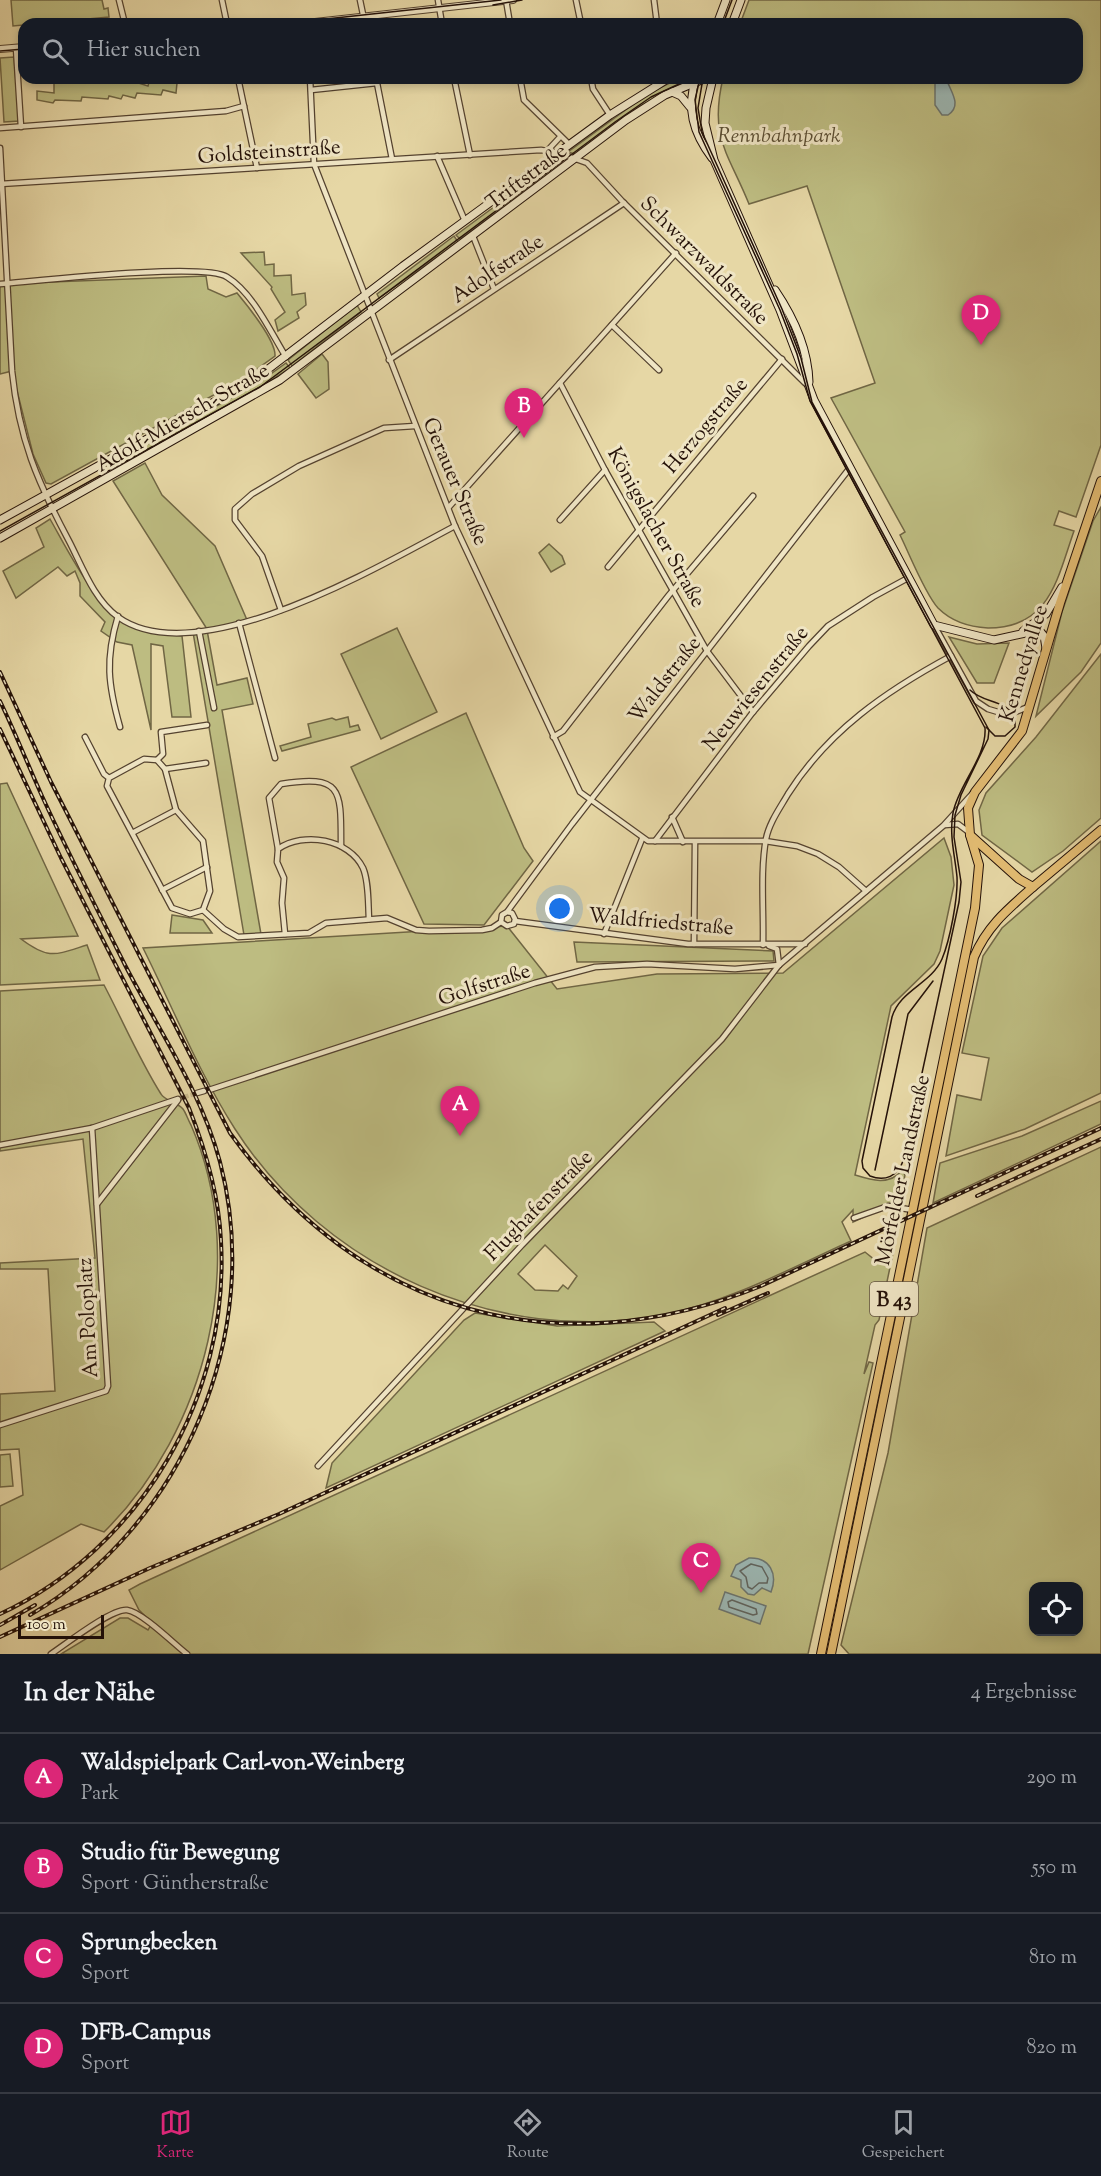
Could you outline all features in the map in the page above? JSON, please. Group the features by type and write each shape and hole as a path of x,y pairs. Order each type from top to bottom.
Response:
{"main road":[{"path":"719,18 726,0"},
{"path":"734,18 741,0"},
{"name":"Triftstraße","path":"365,295 610,116 660,84"},
{"name":"Triftstraße","path":"371,310 626,120 690,84"},
{"path":"690,108 699,84"},
{"path":"703,84 708,94"},
{"path":"711,84 705,123 714,160"},
{"path":"672,92 681,96 690,108 700,138 714,160 821,413 849,470 934,625 984,639 999,639 1019,633 1041,631 1046,648"},
{"name":"Adolf-Miersch-Straße","path":"0,520 254,380 365,295"},
{"name":"Adolf-Miersch-Straße","path":"0,538 280,380 371,310"},
{"name":"Kennedyallee","path":"970,834 968,808 975,792 1019,737 1101,481"},
{"path":"1092,505 1101,495"},
{"path":"1019,633 1046,614 1064,581 1069,578"},
{"name":"B 43","path":"1033,887 1101,830"},
{"path":"970,834 1019,879 1033,887"},
{"name":"Mörfelder Landstraße","path":"822,1654 978,888 979,861 970,834"},
{"name":"Mörfelder Landstraße","path":"831,1654 974,957 982,938 995,920 1033,887"},
{"path":"834,1638 837,1654"}],"street":[{"path":"119,0 124,18"},
{"path":"222,0 226,18"},
{"path":"360,0 364,18"},
{"path":"438,0 441,18"},
{"path":"384,18 508,0 510,18"},
{"path":"576,0 580,18"},
{"path":"654,0 656,18"},
{"path":"0,49 16,48 18,79"},
{"path":"18,84 21,126"},
{"path":"239,84 257,168"},
{"name":"Gerauer Straße","path":"310,84 314,164 455,526 580,792 642,839"},
{"path":"311,90 350,84"},
{"path":"377,84 392,159"},
{"path":"455,84 470,154"},
{"path":"521,84 524,100 570,145"},
{"path":"592,84 610,116"},
{"path":"0,128 226,111 244,106"},
{"path":"548,150 560,136"},
{"path":"0,148 15,408 27,452 45,495 89,581 117,616 161,633 199,631 238,623 281,610 348,583 455,526"},
{"path":"541,150 544,156 543,165"},
{"name":"Goldsteinstraße","path":"1,184 541,150 577,158"},
{"path":"437,156 465,220"},
{"name":"Schwarzwaldstraße","path":"577,158 587,163 624,203 809,387"},
{"name":"Adolfstraße","path":"389,360 624,203"},
{"path":"473,236 494,289"},
{"path":"449,507 676,254"},
{"path":"0,284 172,272 216,272 232,280 243,292 286,357"},
{"path":"612,325 658,370"},
{"name":"Herzogstraße","path":"608,567 782,359"},
{"name":"Königslacher Straße","path":"560,383 707,651 753,712"},
{"path":"281,610 262,556 235,520 235,509 252,494 299,466 384,428 415,426"},
{"path":"560,520 606,470"},
{"name":"Waldstraße","path":"507,912 591,800 849,470"},
{"path":"553,737 563,731 753,496"},
{"name":"Neuwiesenstraße","path":"655,841 753,712 828,626 908,578"},
{"path":"117,616 110,641 108,670 110,693 120,727"},
{"path":"238,623 275,758"},
{"path":"934,625 972,694 981,705 1001,714 1015,714 1030,706"},
{"path":"199,631 214,708"},
{"path":"779,965 777,949 766,945 765,841 780,807 801,774 838,733 889,691 951,656"},
{"path":"157,760 163,754 161,732 207,725"},
{"path":"85,737 104,774 109,778"},
{"path":"144,759 157,760 165,769 176,810 200,834 207,867 210,891 203,910 190,914 181,913 172,908 134,832 107,786 109,778 144,759"},
{"path":"165,769 206,764"},
{"path":"285,934 282,903 284,878 277,862 278,849 269,798 281,784 320,781 333,786 341,807 341,846"},
{"name":"Flughafenstraße","path":"318,1466 522,1245 722,1039 779,965 943,826 966,798 975,792"},
{"path":"134,832 176,810"},
{"path":"672,817 683,842"},
{"path":"943,826 957,824 970,834"},
{"path":"604,934 642,839 683,842 765,841 797,846 818,854 839,867 866,891"},
{"path":"278,849 287,843 308,840 341,846 358,859 364,871 369,919"},
{"path":"694,944 695,842"},
{"path":"162,890 207,867"},
{"name":"Waldfriedstraße","path":"203,910 224,929 238,937 309,933 326,923 387,918 416,930 429,931 482,930 492,928 501,922 507,927 515,921 694,944 805,944"},
{"path":"501,922 502,915 507,912 514,915 515,921"},
{"name":"Golfstraße","path":"197,1093 535,983 595,967 647,964 735,969 779,965"},
{"path":"0,1145 92,1128 178,1100 97,1204"},
{"name":"Am Poloplatz","path":"0,1425 106,1390 108,1382 92,1128"},
{"path":"854,1218 888,1206 913,1210"},
{"path":"51,1654 111,1614 129,1610 187,1654"}],"green space":[{"path":"11,0 102,0 104,9 108,8 109,17 18,18 18,26 13,26"},
{"name":"Rennbahnpark","path":"749,0 1101,0 1101,445 1076,517 1059,511 1054,525 1074,531 1056,583 1038,610 1025,620 1009,626 988,628 968,625 943,613 933,602 900,535 905,532 831,398 875,383 807,186 749,204 723,144 718,116 719,99 722,84 1083,84 1083,18 742,18"},
{"path":"14,57 19,121 4,122 0,58"},
{"path":"54,84 142,84 148,86 148,84 177,84 176,93 163,90 161,95 137,93 135,98 123,95 121,99 109,96 108,99 82,97 81,101 55,100 53,103 37,100 37,91 54,93"},
{"path":"668,84 681,84 635,109 575,154 568,152 649,93"},
{"path":"552,164 562,164 460,239 456,235"},
{"path":"454,236 458,242 379,298 377,294"},
{"path":"264,252 265,265 274,264 274,276 291,275 292,295 305,293 306,305 297,312 299,318 278,331 275,320 285,312 271,289 272,287 241,253"},
{"path":"206,276 208,289 226,297 237,293 266,333 275,356 243,379 51,484 46,483 33,454 12,371 0,374 0,284"},
{"path":"357,305 361,312 292,366 288,360"},
{"path":"322,354 328,362 329,389 316,398 298,374"},
{"path":"286,363 290,368 258,389 120,466 117,461 258,383"},
{"path":"145,463 162,495 215,546 247,620 207,630 217,685 247,678 253,704 222,710 261,934 244,935 193,632 207,629 113,481"},
{"path":"1101,507 1101,643 1081,672 1036,716 1062,612 1093,521"},
{"path":"50,519 76,566 111,611 125,622 140,629 182,636 191,717 172,717 163,646 151,644 151,730 132,645 117,642 101,631 105,622 80,596 80,583 75,571 67,576 58,567 16,598 3,571 44,547 36,528"},
{"path":"549,544 562,556 565,564 551,572 539,553"},
{"path":"397,628 437,712 381,739 341,654"},
{"path":"949,637 977,644 1009,643 994,683 977,683"},
{"path":"1101,654 1101,818 1063,851 1032,872 982,835 979,810 986,793 1036,737"},
{"path":"466,713 524,848 533,861 484,925 424,924 351,767"},
{"path":"348,717 350,727 358,725 360,730 282,751 280,746 311,737 308,724"},
{"path":"7,783 78,936 21,939 39,950 52,954 87,945 100,980 0,985 0,784"},
{"path":"944,838 951,857 954,885 940,951 934,964 891,1006 855,1175 874,1180 886,1180 902,1170 905,1175 900,1200 890,1203 888,1209 879,1210 853,1222 853,1210 842,1222 851,1241 735,1293 662,1315 600,1322 539,1319 479,1307 421,1286 366,1258 317,1221 272,1178 235,1129 198,1063 143,948 507,926 557,989 657,974 783,973","holes":["545,1245 577,1276 568,1289 563,1285 558,1291 535,1290 518,1274"]},
{"path":"1101,841 1101,1093 1025,1129 946,1156 957,1095 981,1100 989,1058 962,1053 983,956 1002,928"},
{"path":"172,915 203,920 212,933 170,933"},
{"path":"574,942 773,951 774,961 577,962"},
{"path":"104,985 138,1054 161,1094 185,1112 208,1177 217,1231 216,1286 208,1341 192,1394 169,1445 139,1491 104,1532 81,1524 0,1570 0,1506 23,1495 19,1449 0,1450 0,1394 55,1391 48,1269 0,1269 0,1263 95,1258 83,1139 0,1151 0,991"},
{"path":"1101,1101 1101,1124 933,1203 940,1163 1022,1136"},
{"path":"1101,1147 1101,1654 849,1654 841,1645 888,1453 927,1228"},
{"path":"891,1251 893,1253 879,1320 875,1325 864,1374 869,1362 873,1363 808,1654 61,1654 120,1618 128,1618 148,1630 152,1623 139,1610 129,1590 140,1584 865,1252 875,1260"},
{"path":"475,1313 557,1326 654,1322 665,1331 326,1488 332,1463 464,1320"},
{"path":"10,1454 13,1486 0,1487 0,1455"}],"water":[{"path":"935,84 948,84 955,107 948,115 942,115 935,105"},
{"path":"749,1558 762,1560 770,1568 773,1573 771,1592 762,1588 754,1595 748,1594 741,1587 741,1580 731,1576 736,1565"},
{"path":"725,1592 766,1606 760,1624 719,1609"}],"tunnel":[{"path":"178,1099 197,1093"}],"tram line":[{"path":"335,18 501,0"},
{"path":"493,5 522,0"},
{"path":"725,18 732,0"},
{"path":"0,51 18,50"},
{"path":"0,531 260,387 615,122 651,97 679,84"},
{"path":"699,84 695,100 699,132 780,310 797,354 810,401 985,728 982,750 960,792 953,813 952,837 957,886 953,919 945,951 937,968 908,993 892,1017 862,1161 863,1168 870,1176 886,1178 898,1171 903,1161 959,902 961,882 954,837 955,815 961,795 988,739 989,730 812,402 801,358 782,309 702,132 698,108 702,84"},
{"path":"970,690 1006,707 1015,716 1015,727 1005,736 995,736 986,727"},
{"path":"875,1170 908,1014 933,981"}],"railway":[{"path":"0,672 51,782 230,1133 281,1195 339,1245 401,1282 467,1308 537,1322 610,1322 685,1311 761,1286 1101,1128"},
{"path":"0,701 72,860 202,1110 220,1162 231,1227 231,1292 220,1357 199,1419 169,1478 131,1531 84,1577 30,1615"},
{"path":"0,729 61,858 189,1108 211,1173 218,1207 221,1241 220,1299 210,1355 192,1410 167,1461 134,1508 95,1550 50,1585 0,1614"},
{"path":"977,1196 1101,1139"},
{"path":"718,1315 768,1293"},
{"path":"0,1637 150,1568 279,1514 725,1308"},
{"path":"0,1625 35,1605"}],"place":[{"name":"DFB-Campus","path":"981,345"},
{"name":"Studio für Bewegung","path":"524,438"},
{"name":"Waldspielpark Carl-von-Weinberg","path":"460,1136"},
{"name":"Sprungbecken","path":"701,1593"}]}
